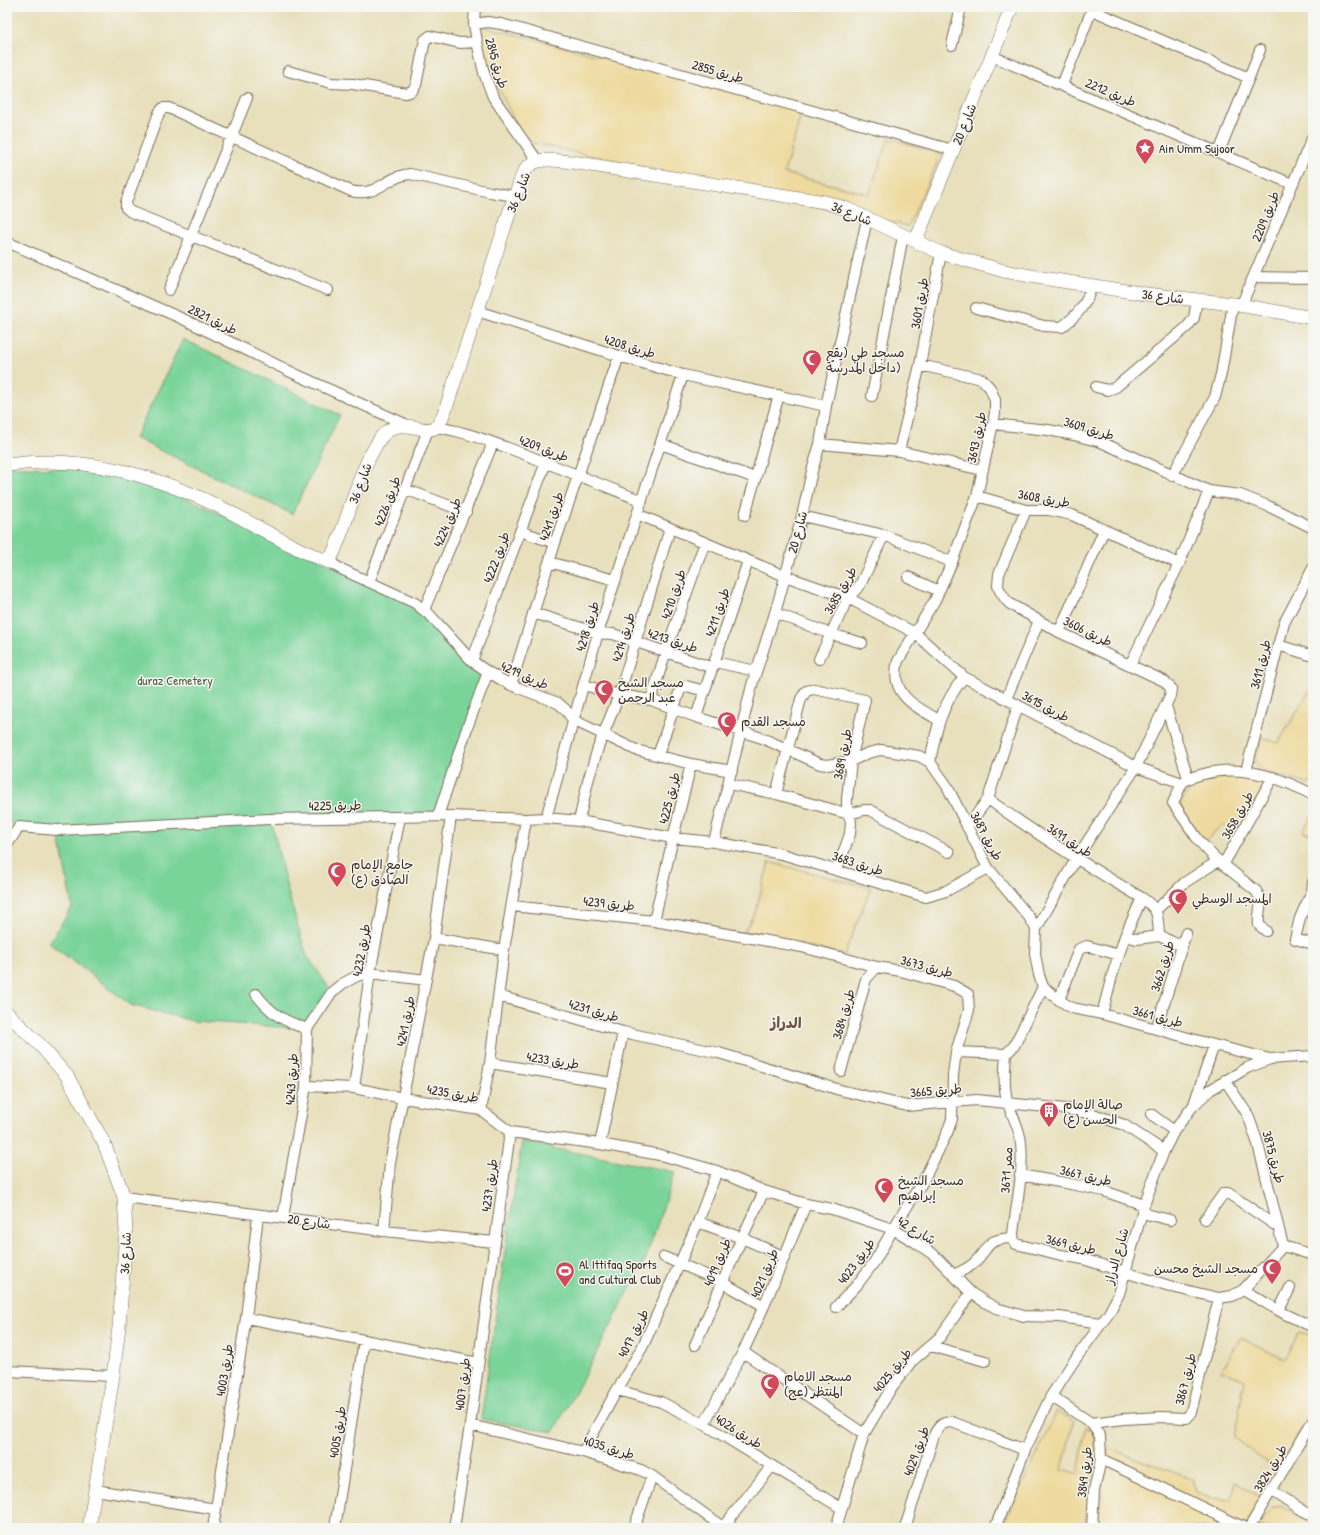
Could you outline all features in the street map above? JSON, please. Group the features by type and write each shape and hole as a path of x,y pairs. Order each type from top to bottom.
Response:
{"street":[{"name":"طريق 2845","path":"475,7 474,24 477,42 484,73 493,97 537,160"},
{"path":"952,45 961,7"},
{"name":"شارع 20","path":"916,240 1012,7"},
{"path":"1062,85 1093,8 1249,78"},
{"name":"طريق 2855","path":"474,24 488,22 501,24 953,150"},
{"path":"288,71 331,83 353,84 406,92 412,91 416,85 425,40 430,36 460,43 477,42"},
{"path":"1219,152 1260,50"},
{"name":"طريق 2212","path":"992,56 1292,184"},
{"path":"169,290 247,98"},
{"path":"328,290 131,212 126,208 126,202 159,113 163,108 170,108 357,193 370,192 398,176 410,174 490,192 515,196"},
{"name":"طريق 2209","path":"1237,305 1254,276 1313,136"},
{"name":"شارع 36","path":"432,428 446,408 523,173 528,166 537,160 572,162 825,202 847,209 941,253 1004,271 1091,286 1237,305 1313,318"},
{"name":"شارع 20","path":"714,842 756,671 775,613 820,444 826,406 867,218"},
{"path":"872,396 903,236"},
{"name":"طريق 2821","path":"7,242 183,319 293,373 405,424"},
{"name":"طريق 3601","path":"899,450 920,365 941,253"},
{"path":"1254,276 1313,278"},
{"path":"976,308 1044,326 1062,327 1074,318 1090,297 1091,286"},
{"path":"1096,388 1108,390 1116,387 1187,327 1194,318 1197,300"},
{"path":"1172,476 1215,397 1222,374 1237,305"},
{"name":"طريق 4208","path":"477,311 619,356 683,374 826,406"},
{"name":"طريق 4241","path":"511,685 555,543 619,356"},
{"name":"طريق 3693","path":"915,633 935,600 978,496 982,470 994,424 995,400 990,388 982,379 920,365"},
{"name":"طريق 4218","path":"546,818 598,633 683,374"},
{"path":"745,515 779,395"},
{"path":"405,424 432,428"},
{"name":"شارع 36","path":"329,562 339,542 369,458 381,436 395,426 405,424"},
{"name":"طريق 3609","path":"994,424 1048,430 1101,442 1209,492 1240,495 1268,506 1313,528"},
{"name":"طريق 4209","path":"432,428 451,429 493,443 546,462 642,501"},
{"name":"طريق 4226","path":"369,582 405,489 432,428"},
{"name":"طريق 4224","path":"424,610 466,512 493,443"},
{"path":"661,444 755,478"},
{"path":"820,444 899,450 982,470"},
{"path":"7,465 43,461 83,463 129,472 173,487 217,506 297,548 329,562"},
{"name":"طريق 4222","path":"472,661 546,462"},
{"path":"405,489 466,512"},
{"path":"1130,665 1180,564 1209,492"},
{"name":"طريق 3608","path":"978,496 1026,510 1049,510 1064,513 1180,564"},
{"name":"طريق 3606","path":"1026,510 998,574 998,586 1006,600 1059,632 1167,683 1171,693 1136,768 1076,859 1036,929"},
{"path":"637,514 785,576"},
{"path":"802,516 884,534 952,562"},
{"name":"طريق 4214","path":"579,821 588,781 636,642 670,528"},
{"path":"1059,632 1104,530"},
{"path":"520,531 555,543"},
{"name":"طريق 3685","path":"819,659 848,598 860,585 884,534"},
{"name":"طريق 4210","path":"651,700 666,652 705,542"},
{"name":"طريق 4211","path":"696,718 748,561"},
{"name":"طريق 4219","path":"329,562 406,598 424,610 472,661 511,685 558,703 565,709 573,720 636,750 692,764 732,771"},
{"path":"549,562 615,580"},
{"name":"طريق 3611","path":"1246,771 1284,623 1313,568"},
{"name":"طريق 3615","path":"785,576 848,598 915,633 964,677 1136,768 1185,780"},
{"path":"908,577 939,591"},
{"path":"1303,586 1313,590"},
{"name":"طريق 4213","path":"533,613 598,633 613,634 666,652 714,665 756,671"},
{"path":"775,613 862,644"},
{"path":"1006,699 1039,621"},
{"path":"915,633 898,661 895,672 897,685 905,698 938,720"},
{"path":"1278,645 1313,656"},
{"path":"438,816 467,728 488,672"},
{"path":"584,685 651,700 696,718 741,731 788,749 820,764 827,765 851,761 868,753 881,750 919,756 930,762 938,720 949,698 964,677"},
{"path":"658,755 680,690 686,686 705,691"},
{"name":"طريق 3689","path":"788,749 801,699 806,691 814,689 865,700 859,732 851,761 847,799 851,822 850,834 837,870"},
{"path":"967,827 988,799 1018,706"},
{"path":"1166,706 1185,780 1214,772 1246,771 1273,777 1311,791"},
{"path":"776,794 788,749"},
{"name":"طريق 3687","path":"930,762 947,786 988,868 1029,917 1036,929"},
{"name":"طريق 4225","path":"673,838 692,764"},
{"name":"طريق 3658","path":"1221,863 1273,777"},
{"name":"طريق 3658","path":"1185,780 1173,803 1199,841 1221,863 1260,896 1261,906 1259,925 1266,930"},
{"path":"729,784 776,794 849,814 870,810 949,852"},
{"name":"طريق 3691","path":"988,799 1021,824 1142,898 1156,910"},
{"name":"طريق 4225","path":"7,845 19,826 58,830 270,819 438,816 526,819 546,818 579,821 673,838 714,842"},
{"name":"طريق 4241","path":"384,1231 390,1163 434,938 451,816"},
{"name":"طريق 4232","path":"354,1088 370,973 400,817"},
{"path":"481,1110 490,1063 504,950 526,819"},
{"path":"654,921 673,838"},
{"name":"طريق 3683","path":"714,842 782,854 926,897 946,891 988,868"},
{"path":"1159,936 1156,910 1184,883 1221,863"},
{"path":"1313,882 1312,891 1300,918 1295,939 1313,944"},
{"path":"1102,1014 1125,936 1142,898"},
{"name":"طريق 4239","path":"512,906 654,921 702,931"},
{"path":"956,1052 1006,1054 1014,1046 1044,987 1039,974 1035,954 1036,929"},
{"name":"طريق 3673","path":"702,931 802,947 877,967 901,971 954,986 968,994 969,1010 956,1052 953,1075 952,1119 947,1133 923,1182 893,1229"},
{"name":"طريق 3662","path":"1156,1029 1186,933"},
{"path":"1125,936 1137,939 1159,936 1182,946"},
{"path":"434,938 504,950"},
{"path":"1059,1000 1079,949 1087,946 1119,955"},
{"name":"طريق 3684","path":"841,1071 866,979 877,967"},
{"path":"256,994 277,1016 306,1029 332,992 342,984 357,976 370,973 426,980"},
{"name":"طريق 3661","path":"1044,987 1059,1000 1072,1008 1102,1014 1270,1059"},
{"name":"طريق 4231","path":"499,996 623,1032 683,1046"},
{"name":"شارع 36","path":"7,1013 40,1045 67,1076 104,1143 124,1197 126,1232 124,1271 113,1376 89,1528"},
{"name":"طريق 4243","path":"283,1217 306,1086 306,1029"},
{"path":"600,1144 623,1032"},
{"path":"1193,1106 1214,1045"},
{"name":"طريق 3665","path":"683,1046 719,1054 840,1090 907,1106 977,1100 1066,1109 1104,1117 1134,1130 1164,1151"},
{"name":"ممر 3671","path":"1006,1054 1004,1088 1007,1103 1020,1134 1022,1156 1013,1240"},
{"name":"شارع الدراز","path":"995,1528 1025,1450 1051,1396 1119,1294 1143,1209 1164,1151 1174,1132 1193,1106 1210,1090 1225,1080 1247,1068 1270,1059 1313,1056"},
{"name":"طريق 4233","path":"490,1063 612,1083"},
{"name":"طريق 3875","path":"1225,1080 1248,1115 1258,1144 1283,1246"},
{"name":"طريق 4235","path":"306,1086 354,1088 403,1098 481,1110 510,1132 600,1144 660,1155"},
{"path":"1151,1114 1174,1132"},
{"name":"طريق 4237","path":"494,1242 510,1132"},
{"name":"شارع 42","path":"660,1155 717,1171 764,1191 806,1204 832,1209 893,1229 934,1255 971,1293 996,1308 1024,1316 1059,1317 1101,1323"},
{"name":"طريق 4017","path":"583,1452 616,1390 643,1346 698,1222 717,1171"},
{"name":"طريق 3667","path":"1020,1175 1104,1191 1170,1220"},
{"name":"طريق 4019","path":"695,1344 764,1191"},
{"path":"1206,1219 1224,1193 1228,1193 1278,1227"},
{"name":"شارع 20","path":"124,1197 384,1231 494,1242"},
{"name":"طريق 4021","path":"704,1424 743,1352 785,1257 806,1204"},
{"name":"طريق 4003","path":"213,1528 246,1318 258,1215"},
{"path":"698,1222 742,1238 785,1257"},
{"name":"طريق 4023","path":"836,1306 852,1291 866,1274 893,1229"},
{"path":"953,1275 973,1264 991,1243 1002,1239 1013,1240"},
{"name":"طريق 3669","path":"1013,1240 1016,1244 1083,1259 1176,1288 1219,1298 1232,1296 1243,1290 1283,1246"},
{"name":"طريق 4007","path":"454,1528 470,1424 494,1242"},
{"path":"1283,1246 1313,1255"},
{"path":"664,1257 722,1282 764,1306"},
{"path":"1278,1310 1290,1288"},
{"path":"1243,1290 1278,1310 1313,1327"},
{"name":"طريق 4025","path":"864,1434 892,1387 911,1362 931,1346 950,1324 971,1293"},
{"name":"طريق 3867","path":"1091,1423 1161,1417 1188,1418 1191,1412 1219,1298"},
{"path":"246,1318 478,1363"},
{"name":"طريق 4005","path":"335,1528 364,1340"},
{"name":"طريق 4025","path":"931,1346 985,1362"},
{"path":"743,1352 864,1434 836,1528"},
{"path":"7,1372 113,1376"},
{"name":"طريق 4026","path":"616,1390 661,1402 704,1424 841,1508"},
{"name":"طريق 3849","path":"1051,1396 1091,1423 1100,1436 1101,1459 1094,1490 1092,1528"},
{"name":"طريق 3824","path":"1249,1528 1313,1420"},
{"name":"طريق 4029","path":"904,1528 934,1435 941,1424 952,1422 1025,1450"},
{"name":"طريق 4035","path":"470,1424 583,1452 641,1470 652,1476 724,1528"},
{"path":"1101,1459 1245,1528"},
{"path":"724,1528 772,1466"},
{"path":"634,1528 652,1476"},
{"path":"95,1490 216,1509"},
{"path":"1271,1490 1313,1517"}],"green space":[{"path":"183,339 340,415 292,514 135,438"},
{"name":"duraz Cemetery","path":"7,466 129,472 369,582 424,610 488,672 438,816 271,820 288,892 306,954 332,992 307,1029 193,1021 131,1005 49,943 72,907 58,831 19,827 7,821"},
{"name":"Al Ittifaq Sports and Cultural Club","path":"522,1142 675,1172 646,1258 553,1432 481,1419"}],"sand":[{"path":"474,24 803,108 784,173 869,194 889,138 941,154 908,226 524,141 477,43 483,33"},
{"path":"1313,685 1313,782 1307,784 1261,770 1254,760 1262,737 1278,743"},
{"path":"1237,775 1266,783 1237,836 1222,825 1202,844 1180,804 1192,785 1208,778"},
{"path":"1313,813 1313,835 1303,832"},
{"path":"769,862 871,888 844,955 744,932 756,910"},
{"path":"1299,1332 1313,1336 1313,1410 1277,1470 1234,1437 1245,1380 1221,1371 1241,1337 1285,1360"},
{"path":"1057,1411 1074,1421 1062,1469 1078,1474 1086,1426 1094,1434 1097,1453 1084,1528 1002,1528"},
{"path":"1108,1448 1192,1479 1196,1492 1213,1498 1231,1500 1235,1482 1261,1497 1244,1528 1097,1528"},
{"path":"1280,1505 1313,1523 1313,1528 1257,1528 1271,1508"}],"place":[{"name":"Ain Umm Sujoor","path":"1145,165"},
{"name":"مسجد طي (يقع داخل المدرسة)","path":"812,376"},
{"name":"مسجد الشيخ عبد الرحمن","path":"604,706"},
{"name":"مسجد القدم","path":"727,738"},
{"name":"جامع الإمام الصادق (ع)","path":"337,888"},
{"name":"المسجد الوسطي","path":"1178,915"},
{"name":"صالة الإمام الحسن (ع)","path":"1049,1128"},
{"name":"مسجد الشيخ إبراهيم","path":"884,1204"},
{"name":"مسجد الشيخ محسن","path":"1272,1285"},
{"name":"Al Ittifaq Sports and Cultural Club","path":"565,1288"},
{"name":"مسجد الامام المنتظر (عج)","path":"770,1400"}],"district":[{"name":"الدراز","path":"786,1023"}]}
